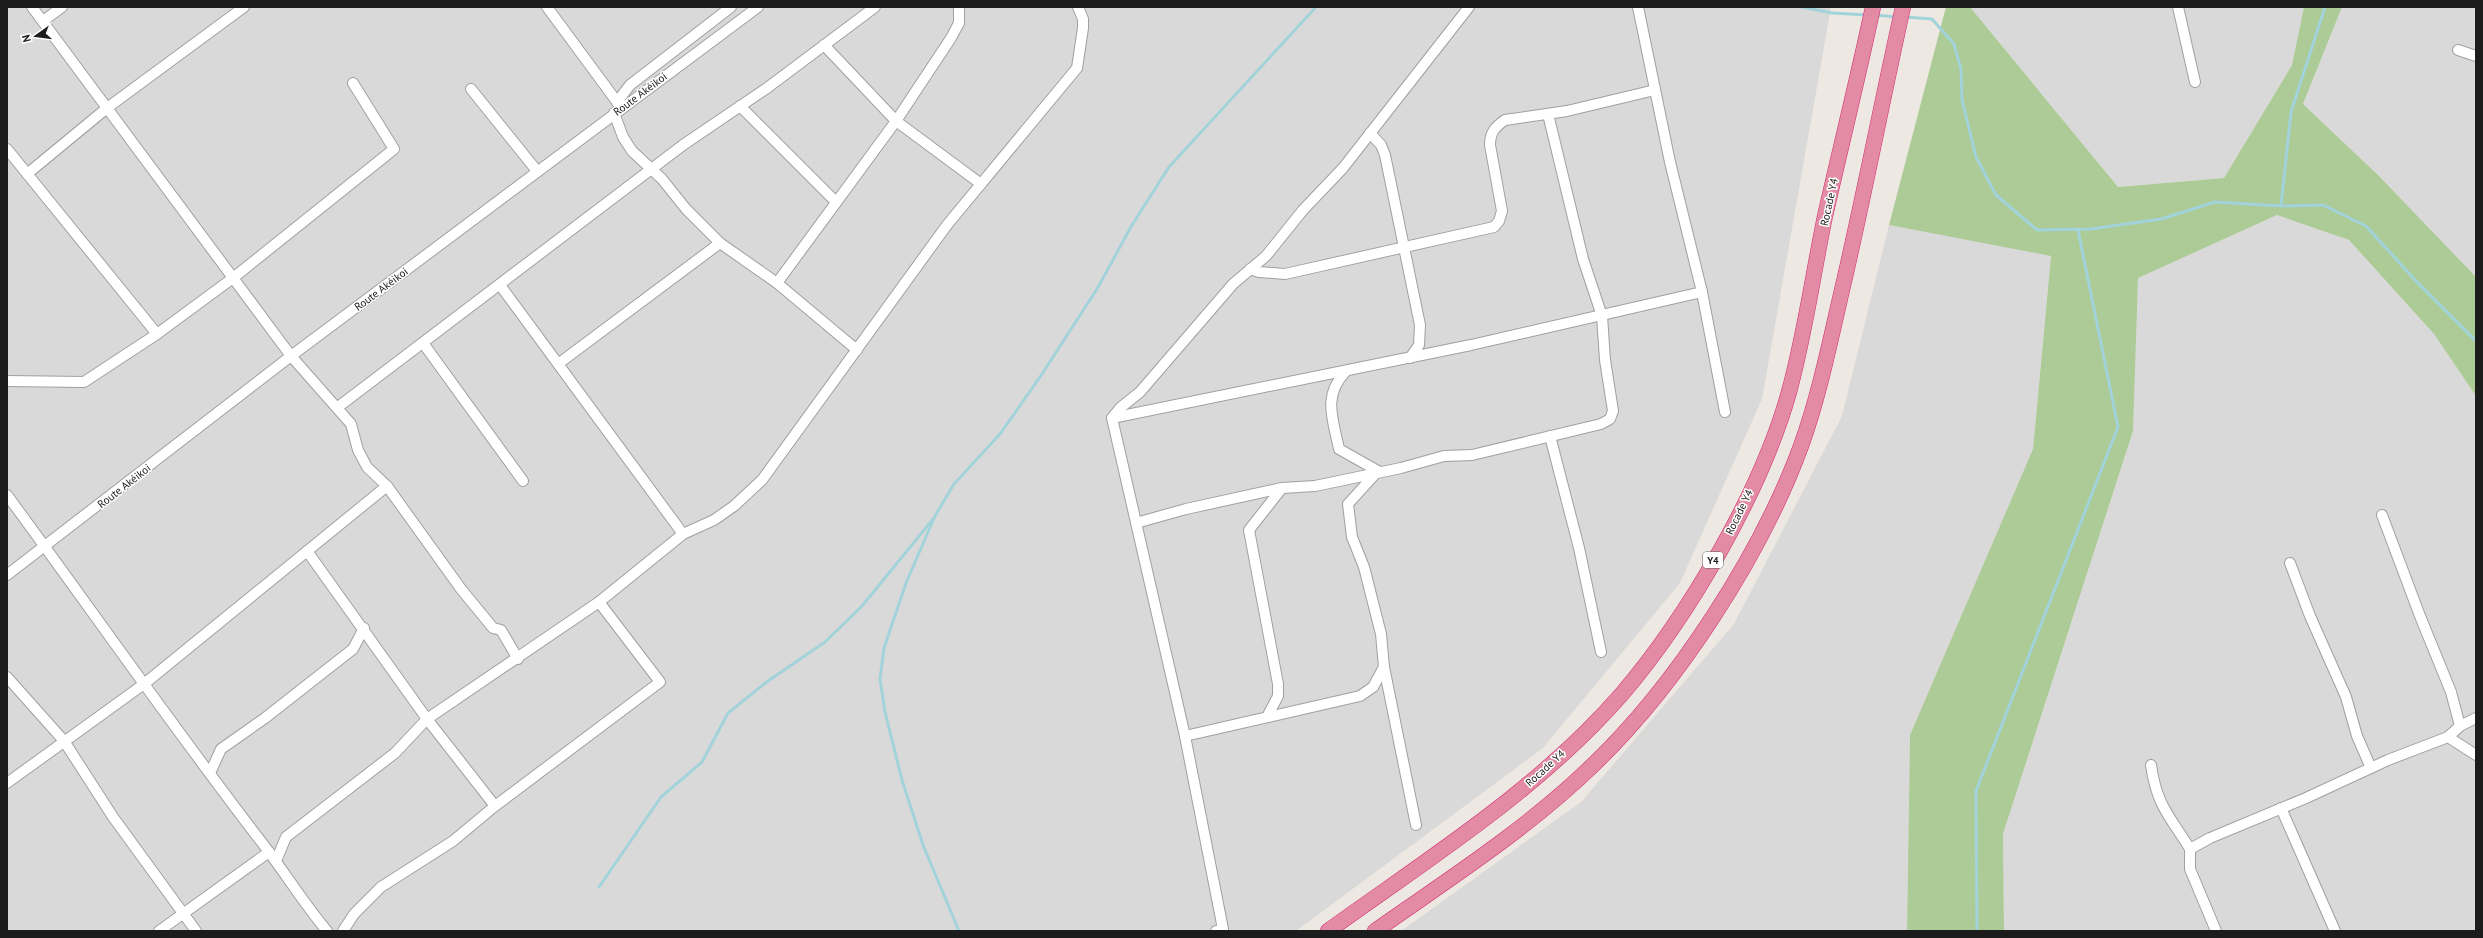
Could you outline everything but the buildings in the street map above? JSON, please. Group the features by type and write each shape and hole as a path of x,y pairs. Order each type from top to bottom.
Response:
{"highway":[{"name":"Rocade Y4","path":"1328,931 1511,798 1568,748 1621,695 1679,618 1735,523 1774,436 1789,392 1825,218 1873,7"},
{"name":"Y4","path":"1375,931 1539,813 1593,766 1646,708 1682,661 1699,637 1760,540 1801,447 1819,387 1857,224 1904,7"}],"street":[{"path":"32,7 291,356 338,407 350,424 358,450 367,467 387,486 461,589 493,628 501,630 518,659"},
{"path":"43,21 62,7"},
{"path":"27,174 107,108 244,7"},
{"path":"547,7 618,107 623,136 632,151 653,170 686,209 720,243 777,283 858,350"},
{"name":"Route Akéikoi","path":"618,107 630,85 731,7"},
{"name":"Route Akéikoi","path":"7,575 291,356 537,171 618,107 758,7"},
{"path":"338,407 653,170 684,145 875,7"},
{"path":"777,283 896,121 951,38 958,23 958,7"},
{"path":"276,861 286,837 291,832 328,806 395,753 427,719 518,659 599,602 683,534 714,520 734,506 762,480 858,350 947,225 1077,68 1083,28 1078,7"},
{"path":"1112,418 1120,408 1140,392 1233,284 1266,256 1370,133 1469,7"},
{"path":"1638,7 1654,90 1702,292 1725,412"},
{"path":"2178,7 2195,82"},
{"path":"824,44 896,121 981,184"},
{"path":"2458,50 2476,56"},
{"path":"7,381 84,382 157,334 233,278 394,149 353,83"},
{"path":"471,89 537,171"},
{"path":"1250,269 1259,272 1285,274 1494,227 1499,221 1502,211 1491,153 1490,134 1505,120 1548,114 1654,90"},
{"path":"740,106 836,202"},
{"path":"1136,523 1186,509 1282,488 1315,486 1378,471 1401,468 1444,456 1472,455 1601,424 1610,419 1613,411 1605,360 1602,316 1583,259 1548,114"},
{"path":"1370,133 1381,145 1385,155 1405,246 1421,335 1419,345 1410,358"},
{"path":"7,149 157,334"},
{"path":"558,364 720,243"},
{"path":"500,285 683,534"},
{"path":"1112,418 1410,358 1602,316 1702,292"},
{"path":"423,344 522,481"},
{"path":"1346,371 1336,382 1331,400 1339,449 1378,471"},
{"path":"1112,418 1185,736 1223,929 1216,931"},
{"path":"1550,436 1580,548 1601,652"},
{"path":"1378,471 1348,504 1352,537 1364,567 1381,634 1384,667 1416,825"},
{"path":"7,783 144,684 387,486"},
{"path":"1267,717 1278,696 1278,684 1249,530 1282,488"},
{"path":"7,495 210,774 276,861 308,909 327,931"},
{"path":"2382,515 2420,616 2451,692 2460,726"},
{"path":"307,551 364,628 427,719 495,806"},
{"path":"2290,563 2310,616 2346,697 2357,736 2371,768"},
{"path":"343,931 354,914 381,887 453,841 495,806 660,682 599,602"},
{"path":"210,774 214,761 221,749 266,718 353,649 364,628"},
{"path":"1185,736 1360,696 1373,687 1384,667"},
{"path":"7,677 64,741 113,817 196,931"},
{"path":"2190,849 2210,838 2371,768 2448,737 2460,726 2476,718"},
{"path":"2448,737 2476,755"},
{"path":"2151,765 2153,781 2166,814 2190,849 2190,869 2216,931"},
{"path":"2281,808 2335,931"},
{"path":"159,931 185,914 269,852"}],"shaded area":[{"path":"7,7 1831,7 1762,399 1680,583 1543,748 1296,931 7,931"},
{"path":"1970,7 2304,7 2292,65 2224,178 2118,187"},
{"path":"2342,7 2476,7 2476,277 2378,175 2303,104"},
{"path":"2277,215 2349,240 2434,334 2476,396 2476,931 2004,931 2003,834 2133,431 2137,278"},
{"path":"1889,225 2051,255 2033,449 1910,735 1907,931 1401,931 1581,802 1734,624 1842,416"}],"green space":[{"path":"1946,7 1970,7 2118,187 2224,178 2292,65 2304,7 2342,7 2303,104 2378,175 2476,277 2476,396 2434,334 2349,240 2277,215 2138,278 2133,431 2003,834 2004,931 1907,931 1910,735 2033,449 2051,256 1889,225"}],"waterway":[{"path":"959,931 923,845 902,780 885,712 880,679 884,648 906,583 935,516 954,484 1000,434 1040,377 1097,289 1132,225 1169,167 1316,7"},
{"path":"1802,7 1832,13 1867,15"},
{"path":"2281,206 2291,112 2325,7"},
{"path":"1875,15 1897,17"},
{"path":"1905,17 1932,19 1954,44 1961,69 1962,100 1976,157 1996,195 2037,230 2091,229 2161,219 2215,202 2281,206 2323,205 2366,226 2416,281 2476,341"},
{"path":"1977,931 1976,791 2118,427 2078,230"},
{"path":"599,887 661,797 702,762 728,713 768,681 825,642 862,606 933,519"}]}
